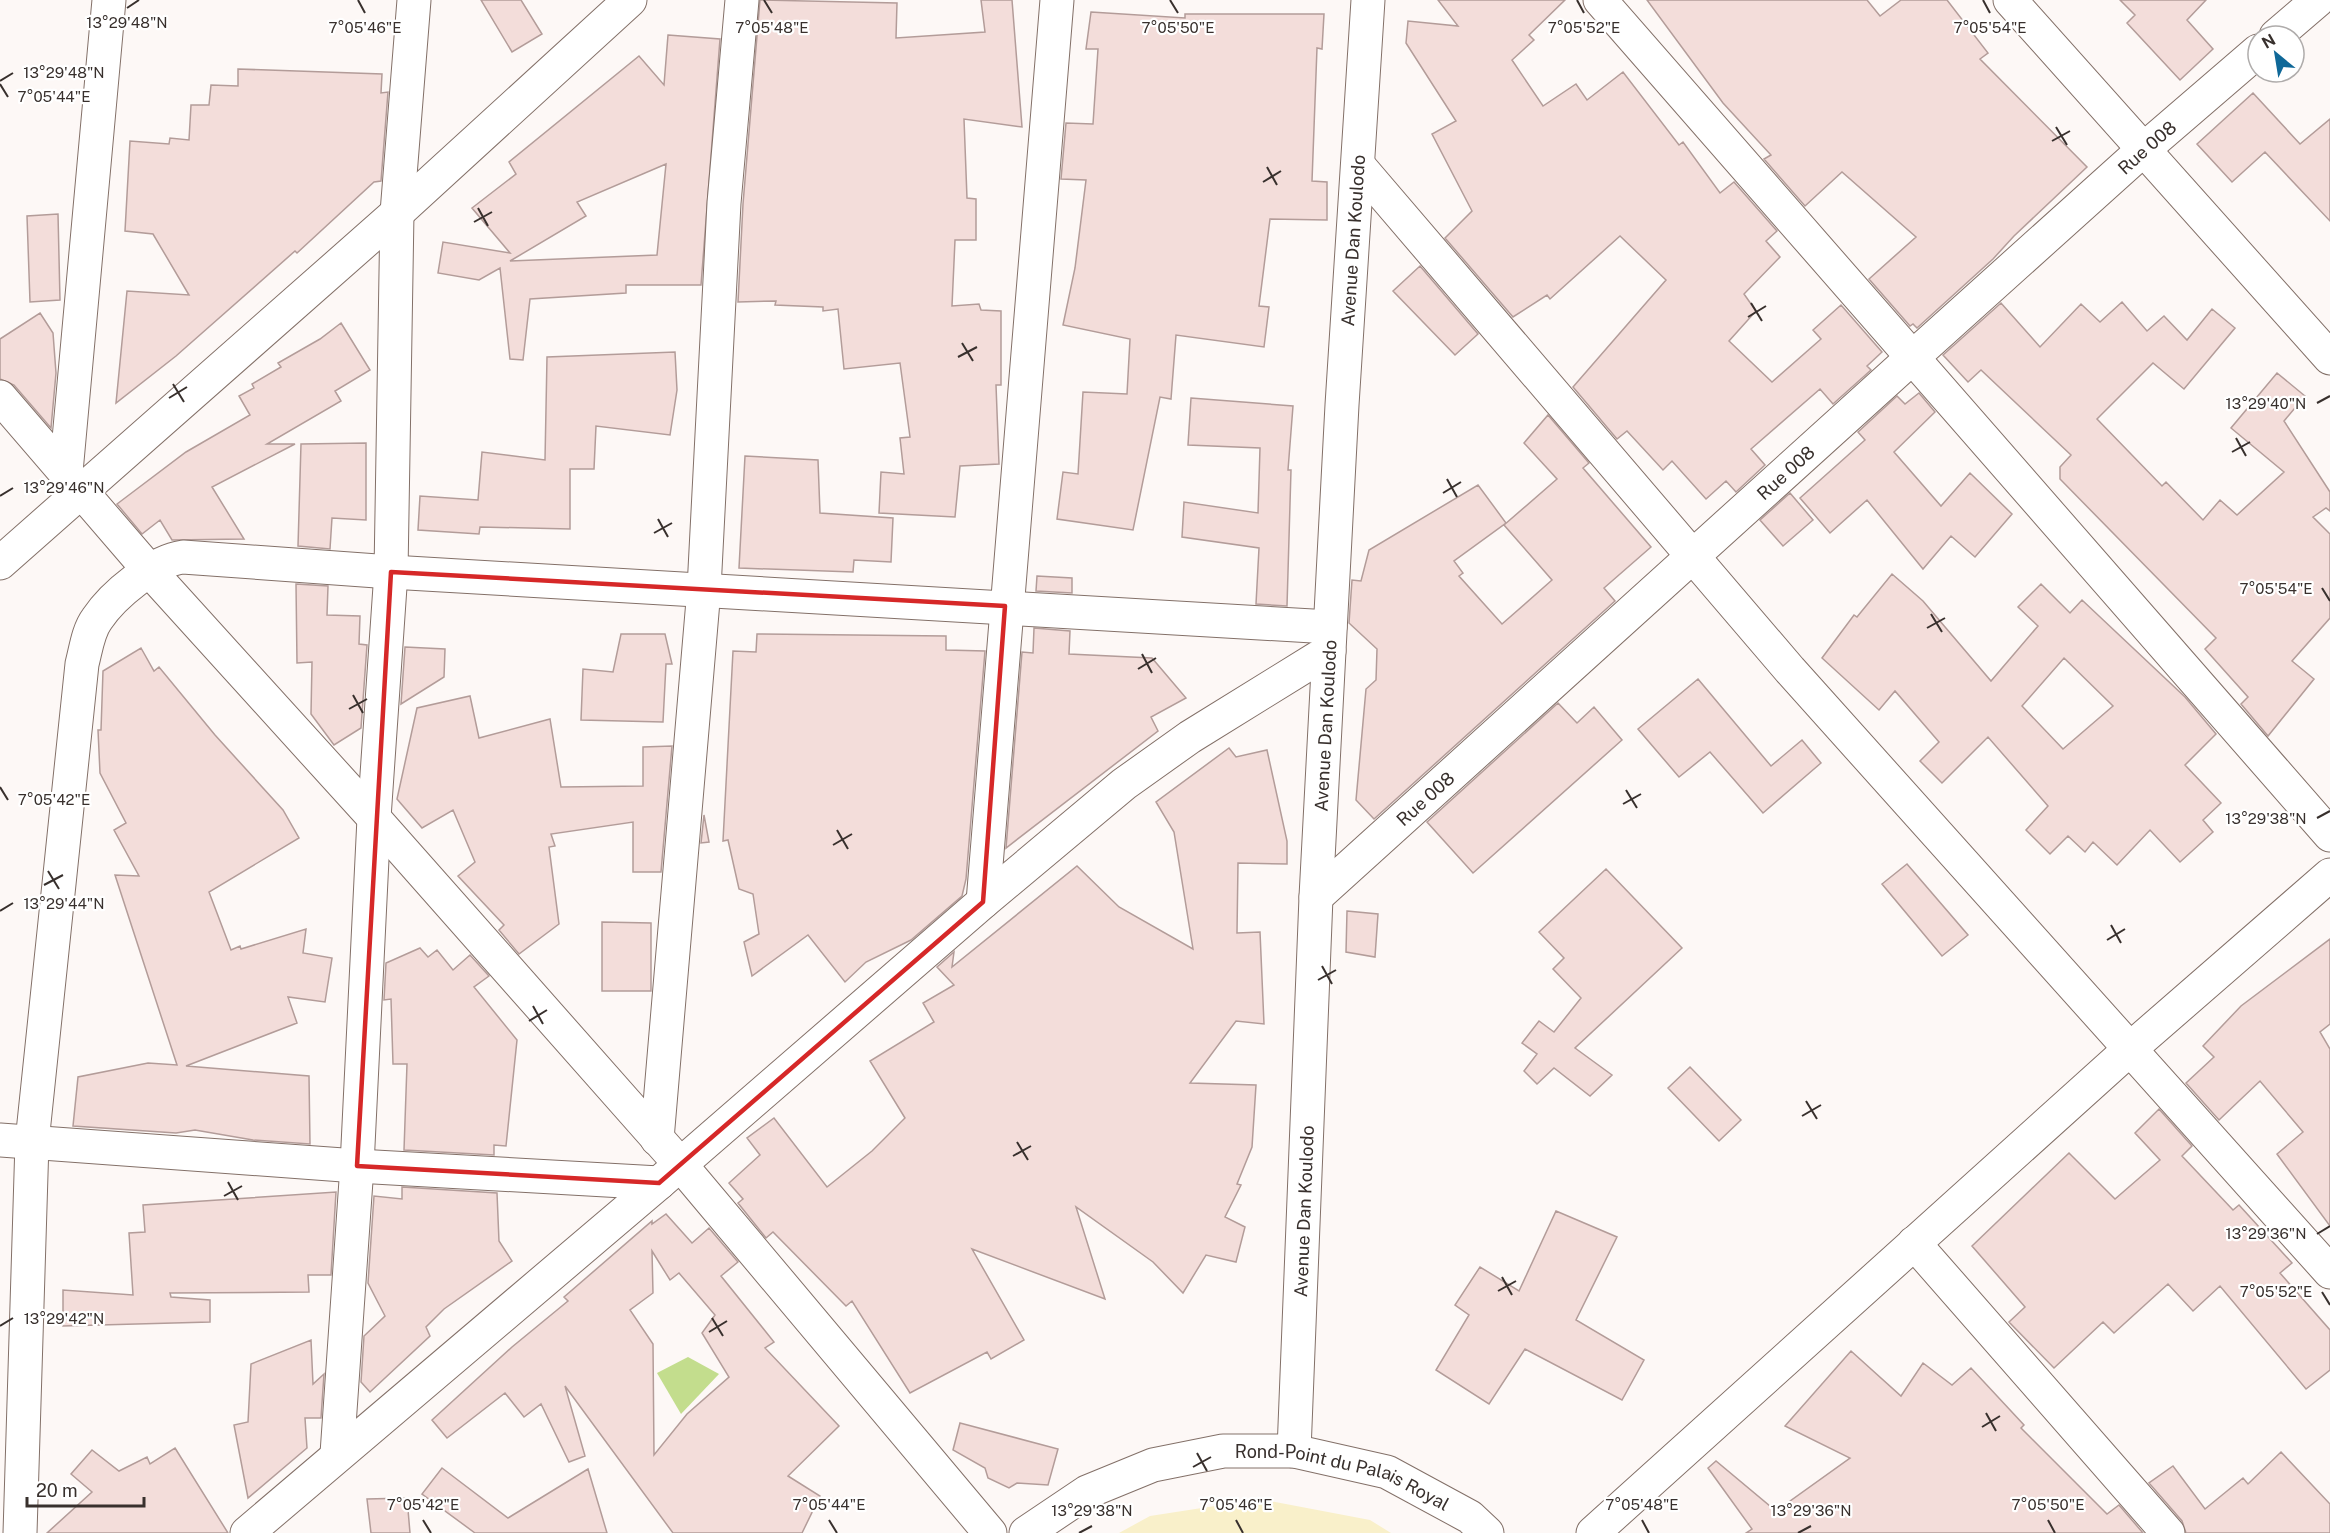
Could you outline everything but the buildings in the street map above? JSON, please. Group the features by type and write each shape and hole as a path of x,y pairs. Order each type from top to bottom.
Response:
{"street":[{"path":"74,482 109,0"},
{"path":"337,1454 357,1166 374,818 392,572 397,213 414,0"},
{"path":"0,563 33,534 74,482 397,213 630,0"},
{"path":"657,1139 704,589 724,203 742,0"},
{"path":"982,902 1057,0"},
{"name":"Avenue Dan Koulodo","path":"1294,1451 1316,897 1368,0"},
{"path":"1600,0 1914,356 2330,835"},
{"path":"2010,0 2330,358"},
{"path":"2290,24 2318,0"},
{"name":"Rue 008","path":"1316,897 2143,150 2246,61"},
{"path":"1359,166 1790,670 2330,1272"},
{"path":"0,397 149,570 374,818 657,1139 669,1174 990,1533"},
{"path":"0,533 33,534"},
{"path":"20,1533 32,1142 82,663 96,620 111,602 149,570 165,561 183,557 392,572 1005,606 1168,618 1330,639"},
{"path":"248,1533 337,1454 669,1174 982,902 1159,758 1330,639"},
{"path":"1593,1533 2130,1049 2330,875"},
{"path":"0,1140 357,1166 669,1174"},
{"path":"1914,1243 2168,1533"},
{"name":"Rond-Point du Palais Royal","path":"1026,1533 1087,1492 1153,1465 1223,1451 1294,1451 1387,1473 1470,1517 1487,1533"}],"highlighted area":[{"path":"391,572 1005,606 983,902 659,1183 357,1166"}],"green space":[{"path":"688,1357 719,1374 681,1414 657,1373"}],"sand":[{"path":"1260,1499 1370,1520 1391,1533 1119,1533 1150,1516"}]}
